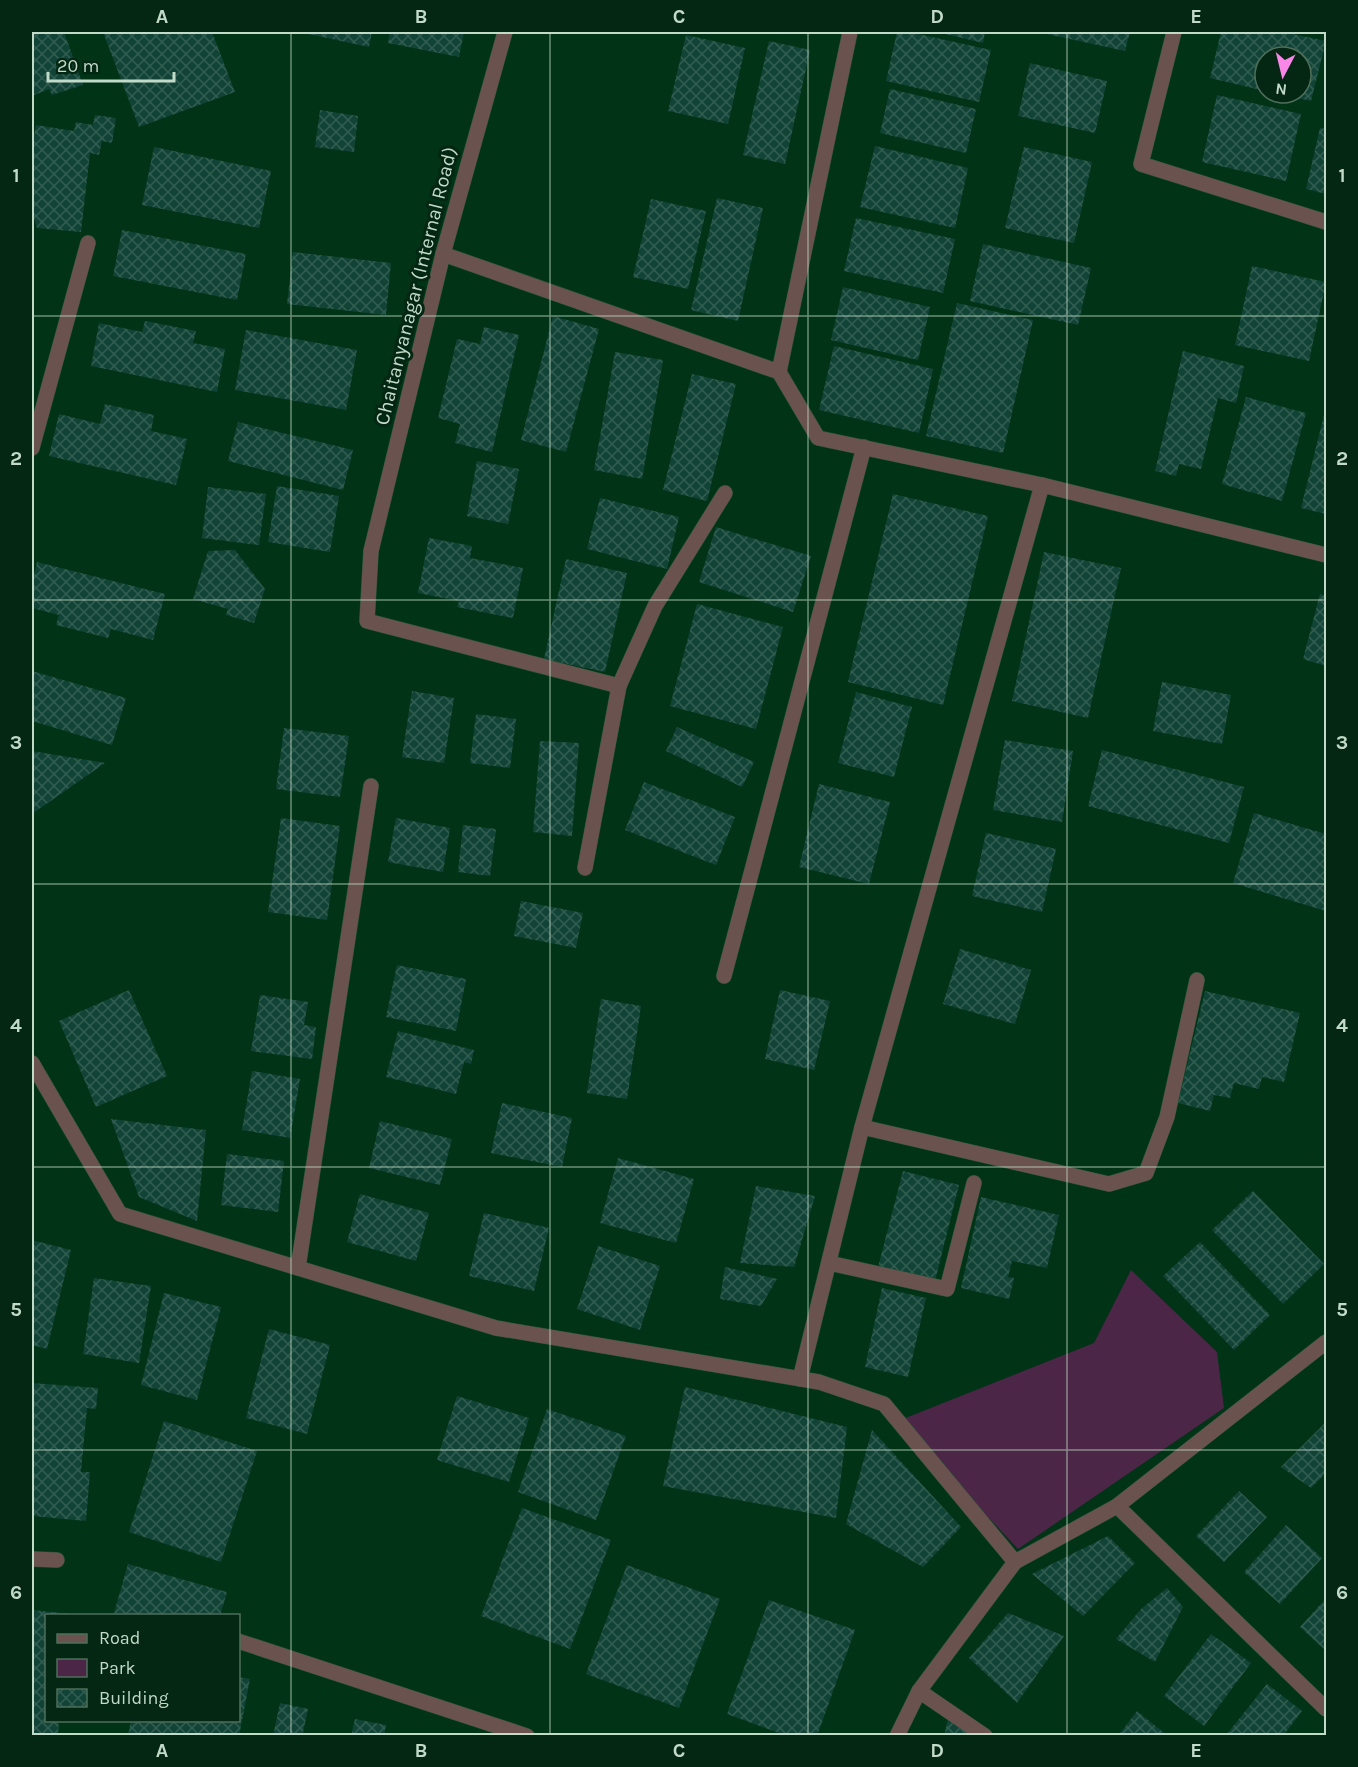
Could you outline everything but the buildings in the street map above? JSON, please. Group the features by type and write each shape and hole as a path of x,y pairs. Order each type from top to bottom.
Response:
{"street":[{"name":"Chaitanyanagar (Internal Road)","path":"505,32 442,254 371,551 367,621 619,686"},
{"path":"779,372 850,32"},
{"path":"1174,32 1142,164 1326,222"},
{"path":"32,448 88,243"},
{"path":"442,254 779,372 818,438 1042,485 1326,555"},
{"path":"724,976 864,447"},
{"path":"800,1379 862,1127 1042,485"},
{"path":"585,868 619,686 654,606 725,493"},
{"path":"298,1268 371,786"},
{"path":"862,1127 1109,1184 1146,1173 1167,1116 1197,980"},
{"path":"32,1063 120,1214 496,1328 819,1382 884,1404 1015,1562"},
{"path":"829,1263 947,1289 974,1183"},
{"path":"897,1736 919,1691 1015,1562 1117,1506 1326,1342"},
{"path":"1117,1506 1326,1709"},
{"path":"32,1559 57,1560"},
{"path":"240,1642 526,1736"},
{"path":"919,1691 984,1736"}],"green space":[{"path":"1131,1270 1217,1352 1224,1408 1018,1549 898,1421 1094,1343"}]}
